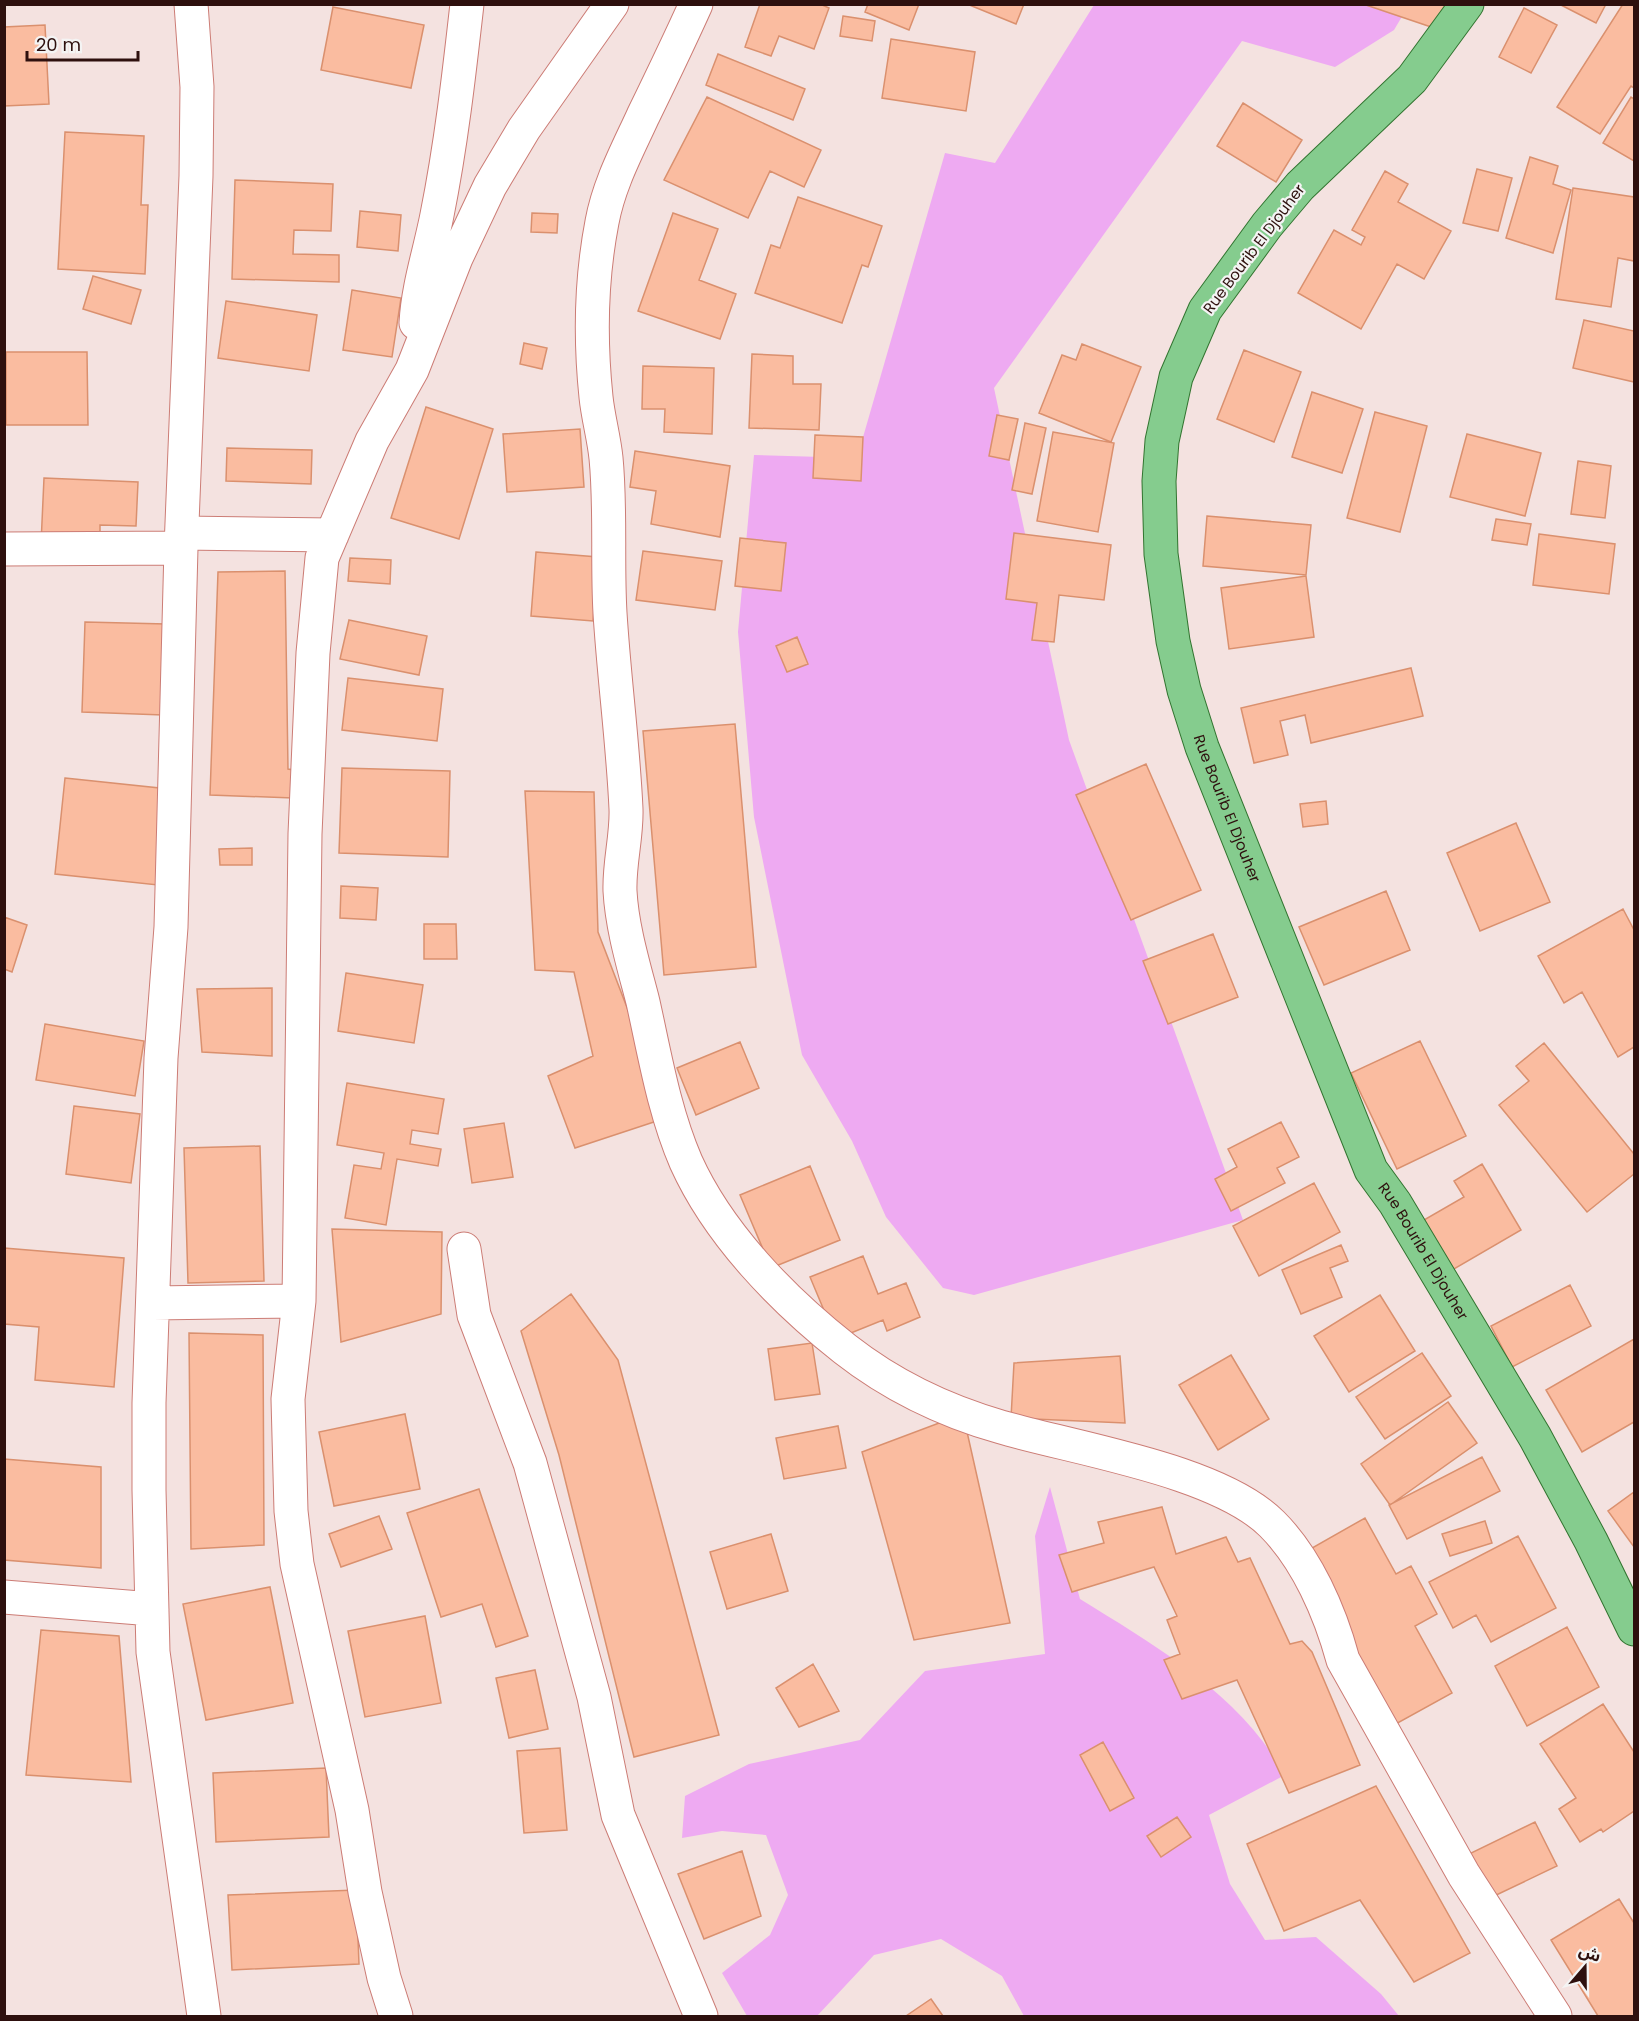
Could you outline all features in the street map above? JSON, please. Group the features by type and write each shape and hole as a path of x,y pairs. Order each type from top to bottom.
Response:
{"main road":[{"name":"Rue Bourib El Djouher","path":"1467,4 1412,79 1300,186 1205,310 1176,377 1162,441 1159,515 1165,595 1184,690 1203,747 1371,1170 1395,1203 1535,1437 1592,1541 1635,1629"}],"street":[{"path":"191,4 197,98 181,540 171,927 161,1058 149,1479 153,1652 204,2016"},
{"path":"412,370 417,302 437,217 452,129 467,4"},
{"path":"396,2016 384,1978 365,1892 352,1810 297,1564 291,1511 288,1399 299,1301 305,834 313,653 327,547 372,441 412,370 456,258 490,186 524,129 612,4"},
{"path":"696,4 618,168 607,198 594,267 593,306 596,398 606,459 610,612 626,814 620,896 669,1117 685,1158 712,1209 765,1274 821,1329 891,1382 946,1407 1001,1427 1189,1479 1242,1502 1270,1521 1289,1545 1311,1581 1333,1624 1343,1660 1464,1875 1555,2016"},
{"path":"4,549 294,535 327,547"},
{"path":"464,1249 474,1315 530,1463 594,1697 618,1815 701,2016"},
{"path":"153,1303 299,1301"},
{"path":"4,1597 152,1609"}],"shaded area":[{"path":"1404,4 1407,8 1394,30 1335,67 1242,41 994,388 1069,740 1243,1220 974,1295 943,1288 886,1217 852,1141 802,1055 754,817 738,632 754,455 857,458 945,153 995,163 1094,5"},
{"path":"1050,1487 1080,1599 1167,1654 1221,1697 1267,1746 1285,1775 1209,1815 1230,1884 1265,1940 1316,1937 1381,1994 1399,2016 1024,2016 1002,1976 941,1939 874,1955 817,2016 747,2016 722,1973 770,1935 788,1895 766,1835 722,1831 682,1838 685,1796 749,1764 860,1740 925,1671 1045,1654 1035,1536"}],"building":[{"path":"760,4 820,4 829,8 814,49 779,36 771,56 745,47"},
{"path":"868,4 919,4 909,30 865,12"},
{"path":"967,4 1024,4 1016,24"},
{"path":"1363,4 1452,4 1443,31"},
{"path":"1559,4 1606,4 1596,23"},
{"path":"1623,4 1634,4 1634,88 1631,86 1600,134 1557,107"},
{"path":"333,7 424,25 411,88 321,70"},
{"path":"1524,8 1557,25 1531,73 1499,57"},
{"path":"843,16 875,21 872,41 840,36"},
{"path":"45,25 49,104 4,106 4,27"},
{"path":"891,39 975,52 966,111 882,98"},
{"path":"718,54 805,89 793,120 706,85"},
{"path":"707,97 821,150 804,187 770,171 748,218 664,180"},
{"path":"1631,97 1634,99 1634,161 1603,143"},
{"path":"1243,103 1302,140 1276,182 1217,146"},
{"path":"65,132 144,136 141,205 148,205 145,274 58,269"},
{"path":"1530,157 1558,166 1553,184 1571,190 1553,253 1506,238"},
{"path":"1477,169 1512,178 1498,231 1463,223"},
{"path":"1385,171 1408,184 1398,202 1451,231 1424,279 1397,264 1361,329 1298,293 1334,230 1361,245 1365,237 1352,230"},
{"path":"235,180 333,184 331,231 294,230 293,254 339,255 339,282 232,279"},
{"path":"1573,188 1634,197 1634,261 1618,258 1611,307 1556,299"},
{"path":"798,197 882,226 868,267 862,265 842,323 755,293 771,245 780,248"},
{"path":"360,211 401,215 398,251 357,247"},
{"path":"532,213 558,214 557,233 531,232"},
{"path":"673,213 718,229 699,280 736,294 720,339 638,311"},
{"path":"93,276 141,290 131,324 83,309"},
{"path":"352,290 401,298 392,357 343,350"},
{"path":"226,301 317,315 309,371 218,358"},
{"path":"1584,320 1634,331 1634,382 1573,368"},
{"path":"524,343 547,348 542,369 520,364"},
{"path":"1082,344 1141,367 1111,442 1039,413 1062,355 1076,360"},
{"path":"1244,350 1301,372 1274,442 1217,419"},
{"path":"6,352 87,352 88,425 6,425"},
{"path":"752,354 793,356 793,384 821,384 819,430 749,428"},
{"path":"643,366 714,368 712,434 664,432 665,409 642,409"},
{"path":"1312,392 1363,409 1342,473 1292,457"},
{"path":"426,407 493,429 459,539 391,518"},
{"path":"1375,412 1427,426 1400,532 1347,518"},
{"path":"997,415 1018,419 1009,460 989,456"},
{"path":"1025,423 1046,428 1032,494 1012,490"},
{"path":"580,429 584,487 507,492 503,434"},
{"path":"1053,432 1114,443 1098,532 1037,521"},
{"path":"1467,434 1541,453 1525,516 1450,497"},
{"path":"815,435 863,437 861,481 813,478"},
{"path":"227,448 312,450 311,484 226,481"},
{"path":"635,451 730,466 720,537 651,524 656,491 630,487"},
{"path":"1578,461 1611,466 1605,518 1571,514"},
{"path":"44,478 138,482 136,526 100,525 100,547 41,544"},
{"path":"1207,516 1311,525 1306,575 1203,566"},
{"path":"1496,519 1531,524 1527,545 1492,540"},
{"path":"1014,533 1111,545 1104,600 1059,595 1054,642 1032,640 1037,603 1006,599"},
{"path":"1539,534 1615,544 1609,594 1533,585"},
{"path":"740,538 786,543 781,591 735,586"},
{"path":"643,551 722,561 715,610 636,600"},
{"path":"536,552 598,557 593,621 531,616"},
{"path":"350,558 391,560 390,584 348,581"},
{"path":"285,571 288,769 294,770 293,798 210,795 218,572"},
{"path":"1306,576 1314,637 1229,649 1221,588"},
{"path":"349,620 427,636 419,675 340,659"},
{"path":"85,622 166,624 163,715 82,712"},
{"path":"797,637 808,664 787,672 776,646"},
{"path":"1411,668 1423,716 1311,743 1305,715 1280,721 1288,755 1254,763 1241,708"},
{"path":"348,678 443,689 437,741 342,730"},
{"path":"735,724 756,967 664,975 643,731"},
{"path":"1146,764 1201,890 1131,920 1076,795"},
{"path":"342,768 450,771 448,857 339,853"},
{"path":"65,778 169,789 158,885 55,874"},
{"path":"525,791 594,792 598,932 669,1117 575,1148 548,1076 593,1056 574,972 535,970"},
{"path":"1326,801 1328,824 1303,827 1300,804"},
{"path":"1516,823 1550,902 1480,931 1447,853"},
{"path":"252,848 252,865 220,865 219,849"},
{"path":"341,886 378,888 376,920 340,918"},
{"path":"1386,891 1410,950 1324,985 1299,927"},
{"path":"1623,909 1634,930 1634,1047 1618,1057 1582,992 1564,1003 1538,956"},
{"path":"4,917 27,925 12,972 4,969"},
{"path":"424,924 456,924 457,959 424,959"},
{"path":"1213,934 1238,997 1168,1024 1143,961"},
{"path":"346,973 423,985 414,1043 338,1031"},
{"path":"272,988 272,1056 202,1052 197,989"},
{"path":"45,1024 144,1041 135,1096 36,1080"},
{"path":"1420,1041 1466,1136 1397,1169 1351,1073"},
{"path":"740,1042 759,1088 696,1115 677,1068"},
{"path":"1544,1043 1634,1154 1634,1174 1587,1212 1499,1105 1529,1081 1516,1066"},
{"path":"347,1083 444,1099 438,1134 412,1130 410,1144 441,1149 438,1166 397,1159 386,1225 345,1218 354,1165 381,1169 384,1153 337,1145"},
{"path":"74,1106 140,1114 131,1183 66,1174"},
{"path":"1281,1122 1299,1157 1277,1168 1285,1183 1231,1211 1215,1179 1237,1167 1228,1149"},
{"path":"504,1123 513,1177 472,1183 464,1129"},
{"path":"260,1146 264,1281 188,1283 184,1148"},
{"path":"1482,1164 1521,1230 1447,1273 1417,1224 1464,1197 1454,1181"},
{"path":"810,1166 840,1240 771,1268 740,1195"},
{"path":"1314,1183 1340,1232 1259,1276 1233,1226"},
{"path":"332,1229 442,1232 441,1314 341,1342"},
{"path":"1341,1245 1348,1261 1330,1268 1342,1297 1301,1314 1282,1270"},
{"path":"4,1248 124,1258 114,1387 35,1380 39,1327 4,1324"},
{"path":"863,1256 878,1294 906,1283 920,1317 887,1331 883,1320 836,1339 810,1277"},
{"path":"1570,1285 1591,1326 1512,1367 1491,1326"},
{"path":"571,1294 618,1360 719,1735 634,1757 559,1455 521,1331"},
{"path":"1380,1295 1415,1351 1349,1392 1314,1336"},
{"path":"189,1333 263,1335 264,1545 191,1549"},
{"path":"1634,1339 1634,1422 1582,1452 1546,1390"},
{"path":"812,1343 820,1394 775,1400 768,1349"},
{"path":"1422,1353 1451,1396 1385,1439 1356,1397"},
{"path":"1231,1355 1269,1419 1218,1450 1179,1385"},
{"path":"1120,1356 1125,1423 1011,1418 1014,1363"},
{"path":"1448,1402 1477,1443 1390,1505 1361,1464"},
{"path":"405,1414 420,1489 334,1506 319,1432"},
{"path":"963,1414 1010,1623 914,1640 862,1452"},
{"path":"838,1426 846,1468 784,1479 776,1438"},
{"path":"1482,1457 1500,1491 1407,1539 1389,1505"},
{"path":"4,1459 101,1467 101,1568 4,1560"},
{"path":"479,1489 528,1636 496,1647 482,1604 441,1617 407,1513"},
{"path":"1634,1492 1634,1547 1608,1511"},
{"path":"1162,1507 1176,1554 1226,1537 1238,1562 1250,1558 1290,1644 1302,1641 1312,1652 1360,1765 1289,1793 1237,1680 1182,1699 1164,1660 1180,1654 1167,1620 1177,1616 1154,1567 1072,1592 1059,1555 1104,1543 1098,1522"},
{"path":"379,1516 392,1549 341,1567 329,1534"},
{"path":"1365,1518 1396,1574 1411,1566 1437,1614 1415,1626 1452,1693 1394,1725 1305,1552"},
{"path":"1485,1521 1492,1543 1450,1556 1442,1534"},
{"path":"771,1534 788,1591 727,1609 710,1552"},
{"path":"1518,1536 1556,1608 1491,1642 1476,1615 1453,1628 1429,1582"},
{"path":"270,1587 293,1703 206,1720 183,1604"},
{"path":"425,1616 441,1703 365,1717 348,1631"},
{"path":"1567,1627 1599,1687 1527,1726 1495,1666"},
{"path":"41,1630 119,1636 131,1782 26,1775"},
{"path":"813,1664 839,1711 799,1727 776,1688"},
{"path":"535,1670 548,1729 509,1738 496,1678"},
{"path":"1603,1704 1634,1752 1634,1811 1603,1832 1601,1829 1580,1842 1559,1809 1576,1798 1540,1744"},
{"path":"1103,1742 1134,1798 1110,1811 1080,1755"},
{"path":"560,1748 567,1830 524,1833 517,1751"},
{"path":"326,1768 329,1837 216,1842 213,1773"},
{"path":"1376,1786 1470,1953 1414,1982 1360,1900 1284,1931 1247,1844"},
{"path":"1177,1817 1191,1837 1161,1857 1147,1836"},
{"path":"1535,1822 1557,1866 1490,1898 1469,1854"},
{"path":"742,1851 761,1916 704,1939 678,1874"},
{"path":"356,1890 359,1964 232,1970 228,1895"},
{"path":"1619,1899 1634,1923 1634,2016 1598,2016 1551,1940"},
{"path":"931,1999 943,2016 906,2016"}]}
